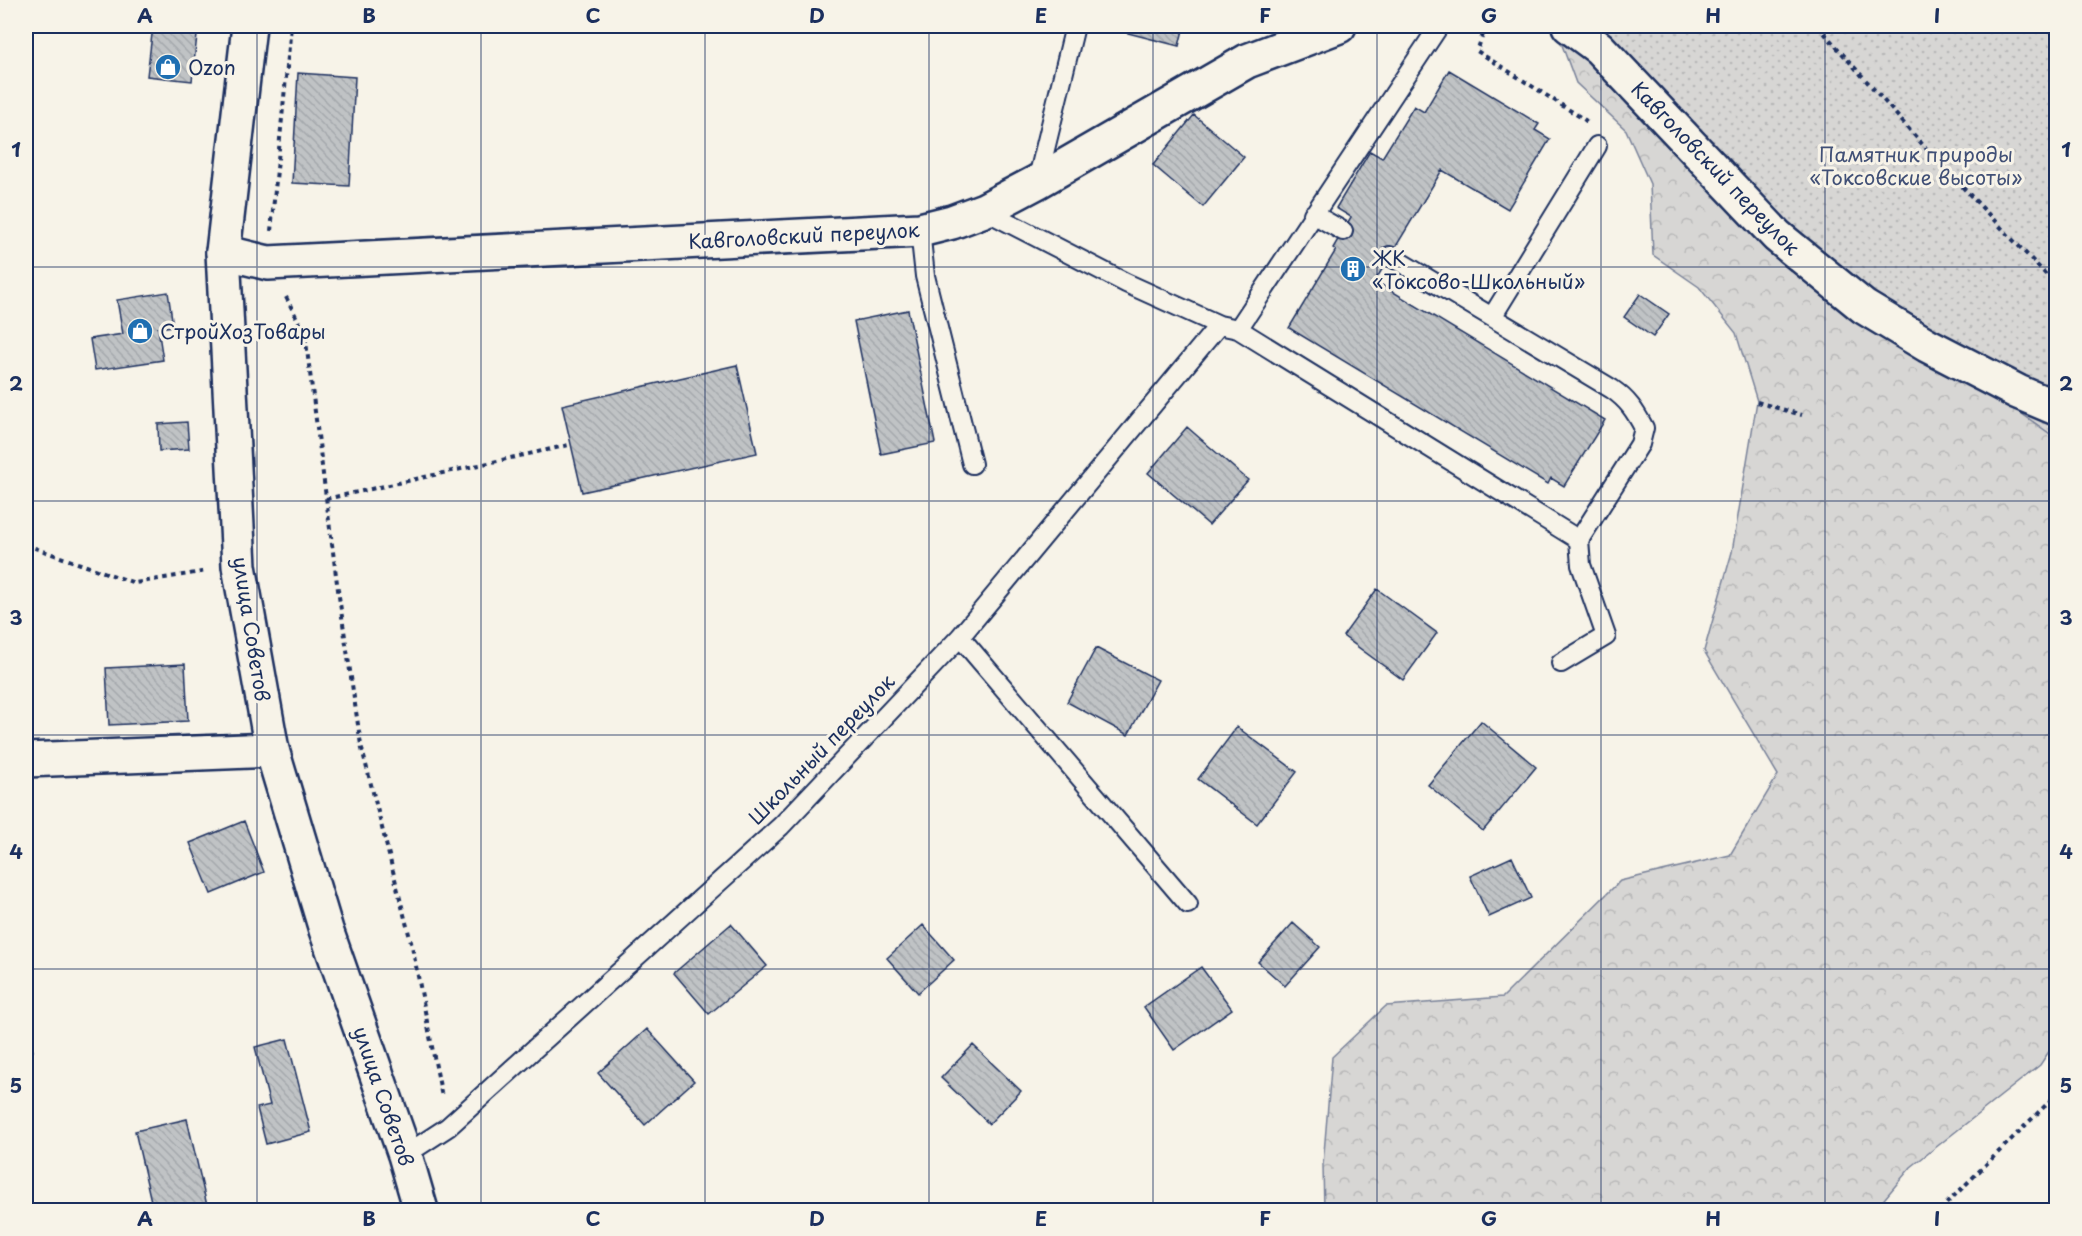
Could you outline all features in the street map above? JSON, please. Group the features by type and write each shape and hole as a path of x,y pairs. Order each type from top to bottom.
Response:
{"street":[{"name":"улица Советов","path":"249,26 223,252 239,566 272,750 326,930 405,1155 421,1210"},
{"name":"Кавголовский переулок","path":"223,252 268,263 920,230 952,222 984,210 1247,61 1339,26"},
{"name":"Кавголовский переулок","path":"1574,26 1607,57 1777,236 1864,307 1927,345 2018,392 2056,408"},
{"path":"26,760 272,750"}],"lane":[{"path":"1037,182 1075,26"},
{"path":"1238,329 1439,26"},
{"path":"1492,317 1596,146"},
{"path":"984,210 1126,282 1219,325 1238,329 1579,540"},
{"path":"1313,214 1343,231"},
{"path":"920,230 925,276 972,464"},
{"path":"1390,256 1627,400 1644,428 1640,444 1579,540 1581,566 1606,636 1561,663"},
{"name":"Школьный переулок","path":"405,1155 448,1127 781,826 960,637 1219,325"},
{"path":"960,637 1188,904"}],"path":[{"path":"291,26 268,263 305,334 361,745 412,946 448,1127"},
{"path":"1486,26 1477,51 1585,120 1594,131 1596,146"},
{"path":"1818,26 1931,154 2056,285"},
{"path":"1757,402 1802,415"},
{"path":"326,499 569,445"},
{"path":"26,545 135,583 239,566"},
{"path":"1941,1210 2056,1095"}],"green space":[{"path":"1555,26 2056,428 2053,428 2053,551 2056,553 2056,1041 2040,1065 1911,1167 1875,1210 1324,1210 1323,1165 1332,1057 1386,1006 1503,997 1620,881 1730,855 1778,775 1704,651 1732,552 1757,401 1736,333 1699,287 1653,255 1650,184 1626,130 1576,83"},
{"name":"Памятник природы «Токсовские высоты»","path":"1575,26 2056,26 2056,438 1764,231"}],"building":[{"path":"153,26 198,26 192,81 147,76"},
{"path":"1121,26 1184,26 1179,46 1120,31"},
{"name":"ЖК «Токсово-Школьный»","path":"1449,70 1539,124 1535,130 1550,139 1508,209 1442,170 1375,281 1605,420 1564,486 1551,478 1548,484 1289,328 1336,250 1333,248 1351,217 1336,208 1370,151 1382,158 1414,106 1424,112"},
{"path":"298,73 355,77 349,186 292,183"},
{"path":"1194,115 1244,157 1203,207 1153,165"},
{"name":"СтройХозТовары","path":"168,292 173,326 158,328 163,360 95,370 90,339 123,334 117,300"},
{"path":"1640,294 1669,314 1653,337 1624,317"},
{"path":"908,310 935,443 881,454 854,321"},
{"path":"737,365 757,453 582,492 562,405"},
{"path":"187,422 189,449 159,451 158,424"},
{"path":"1187,427 1248,480 1209,525 1148,473"},
{"path":"1377,589 1437,633 1403,680 1343,636"},
{"path":"1096,648 1158,680 1128,735 1067,702"},
{"path":"185,664 188,721 109,725 106,668"},
{"path":"1481,721 1536,767 1483,831 1428,785"},
{"path":"1237,727 1297,772 1257,824 1198,779"},
{"path":"244,821 264,872 211,894 190,843"},
{"path":"1512,857 1531,898 1489,917 1470,876"},
{"path":"1293,923 1320,947 1285,986 1258,962"},
{"path":"731,924 767,966 709,1014 674,973"},
{"path":"923,925 954,960 918,993 887,958"},
{"path":"1201,967 1232,1009 1174,1050 1144,1007"},
{"path":"647,1029 694,1081 645,1125 598,1073"},
{"path":"26,1035 33,1051 26,1055"},
{"path":"287,1039 311,1132 266,1144 257,1108 270,1105 255,1047"},
{"path":"973,1045 1021,1091 989,1124 941,1078"},
{"path":"187,1119 208,1210 153,1210 135,1131"}],"place":[{"name":"Ozon","path":"168,67"},
{"name":"ЖК «Токсово-Школьный»","path":"1353,269"},
{"name":"СтройХозТовары","path":"140,331"}]}
